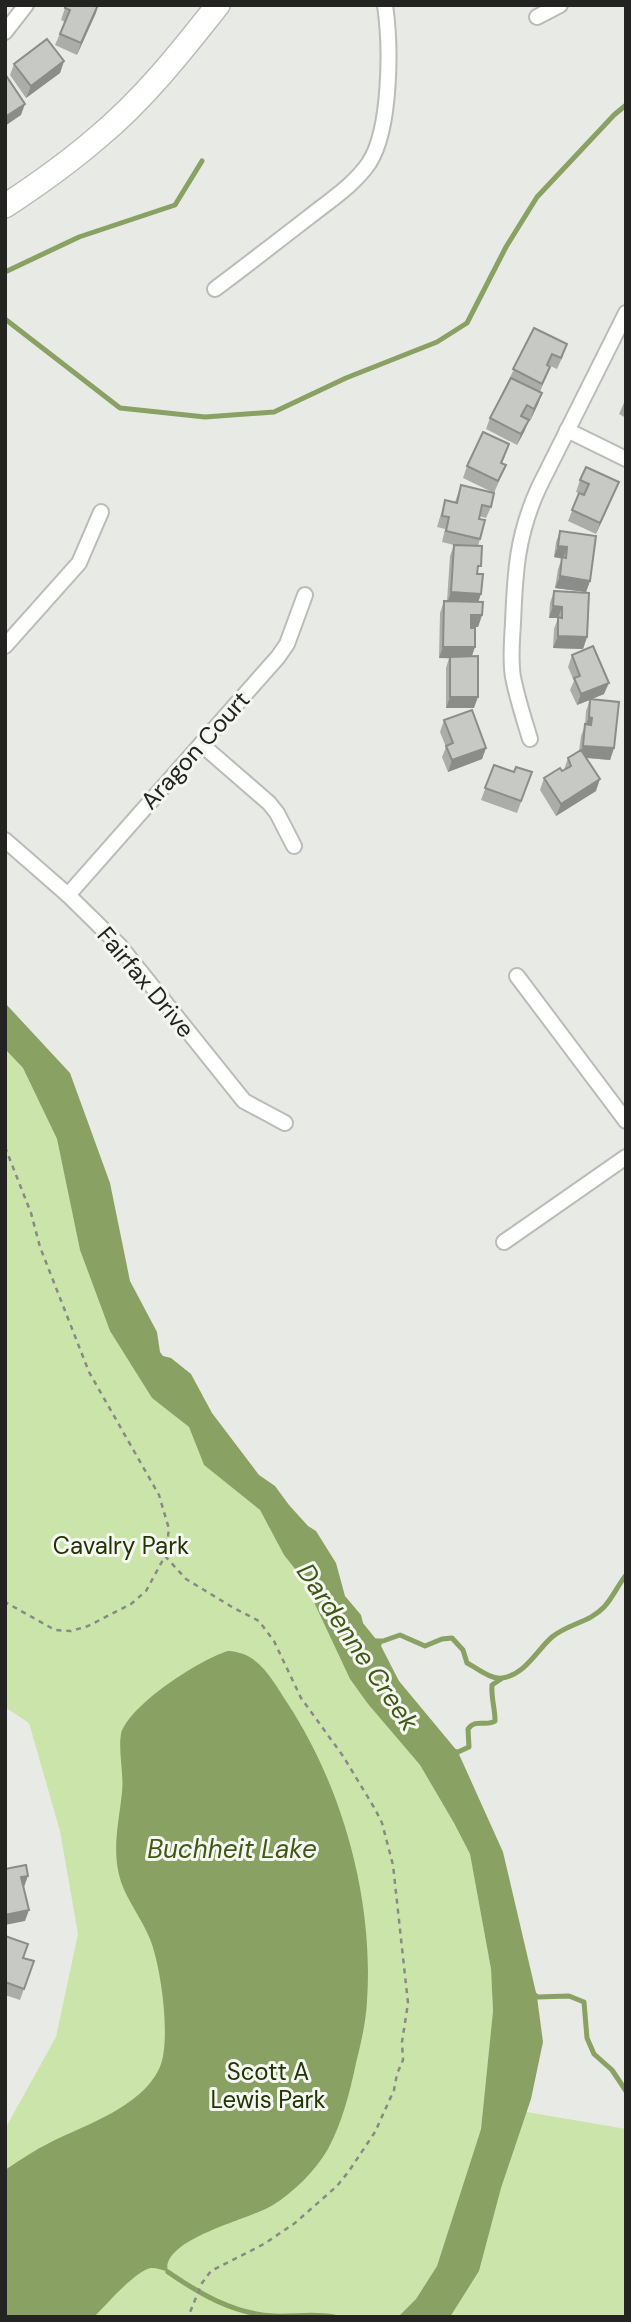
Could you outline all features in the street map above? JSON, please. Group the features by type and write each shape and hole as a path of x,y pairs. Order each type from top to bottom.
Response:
{"main road":[{"path":"5,206 61,167 129,109 185,47 218,5"}],"street":[{"path":"5,32 26,5"},
{"path":"215,289 345,188 369,163 379,143 384,122 386,5"},
{"path":"537,17 560,5"},
{"path":"530,739 513,676 512,659 516,563 526,515 626,313"},
{"path":"567,430 626,459"},
{"path":"5,646 79,564 102,512"},
{"name":"Aragon Court","path":"68,895 278,657 287,644 305,595"},
{"path":"201,744 269,803 294,846"},
{"name":"Fairfax Drive","path":"5,840 68,895 118,944 244,1101 285,1122"},
{"path":"517,976 626,1121"},
{"path":"504,1242 626,1157"}],"path":[{"path":"5,1147 31,1213 40,1247 89,1372 159,1495 169,1529 165,1556 146,1591 131,1604 88,1626 71,1631 55,1630 5,1602"},
{"path":"165,1556 186,1579 259,1621 274,1641 301,1698 343,1756 376,1809 393,1865 408,2003 402,2042 403,2060 394,2090 375,2132 349,2171 337,2186 295,2223 264,2244 211,2271 202,2283 188,2317"}],"green space":[{"name":"Scott A Lewis Park","path":"5,1049 23,1068 57,1139 80,1250 110,1331 152,1398 189,1427 204,1465 260,1510 284,1555 303,1579 350,1679 420,1765 470,1854 491,1969 493,2011 481,2129 437,2266 416,2299 398,2317 5,2317 5,2129 56,2037 78,1934 60,1831 29,1723 5,1707"},
{"path":"515,2110 626,2129 626,2317 413,2317"}],"water":[{"name":"Dardenne Creek","path":"5,1003 70,1073 110,1183 130,1281 157,1332 160,1352 191,1374 212,1413 259,1475 275,1486 308,1526 316,1531 336,1563 345,1596 375,1638 383,1641 381,1646 399,1681 458,1752 503,1852 537,1997 543,2042 531,2099 501,2188 479,2271 450,2317 398,2317 416,2299 437,2266 481,2129 493,2011 491,1969 470,1854 420,1765 350,1679 303,1579 284,1555 260,1510 204,1465 189,1427 152,1398 110,1331 80,1250 57,1139 23,1068 5,1049"},
{"name":"Buchheit Lake","path":"228,1651 248,1656 264,1669 288,1704 325,1772 351,1846 365,1924 367,2001 351,2085 341,2118 323,2157 289,2194 262,2211 191,2240 169,2260 168,2272 153,2268 144,2270 94,2317 5,2317 5,2170 45,2145 126,2104 151,2082 163,2057 164,2004 158,1967 150,1939 127,1897 118,1871 117,1837 122,1785 121,1734 137,1710 167,1685 200,1663"}],"building":[{"path":"66,5 98,5 81,43 60,34 70,10 65,8"},
{"path":"47,39 64,61 31,86 14,64"},
{"path":"5,74 25,104 5,117"},
{"path":"534,328 567,344 561,358 552,354 547,365 550,367 542,384 513,369"},
{"path":"511,378 542,393 534,409 527,405 521,416 529,420 521,434 490,418"},
{"path":"483,432 509,444 501,463 506,465 498,481 467,466"},
{"path":"586,467 619,482 600,523 572,510 579,493 584,495 589,484 580,480"},
{"path":"461,485 494,493 491,507 482,505 479,519 485,520 480,539 446,531 449,517 442,516 445,500 457,503"},
{"path":"560,531 596,536 590,581 560,576 562,557 566,558 567,547 558,546"},
{"path":"454,545 482,546 481,566 478,566 477,574 483,574 481,594 451,592"},
{"path":"554,591 589,593 587,637 558,636 558,617 562,618 562,607 553,606"},
{"path":"444,601 483,602 482,615 471,615 471,628 475,628 475,647 443,647"},
{"path":"593,646 609,683 581,694 574,678 580,676 572,655"},
{"path":"478,656 478,697 450,697 450,657"},
{"path":"590,699 619,702 614,748 583,746 585,724 591,725"},
{"path":"472,710 486,748 452,760 446,746 453,743 444,720"},
{"path":"581,750 600,779 561,804 544,778 560,768 562,771 571,766 568,758"},
{"path":"494,765 514,772 516,767 532,772 521,801 485,788"},
{"path":"26,1865 28,1876 21,1877 29,1910 5,1915 5,1869"},
{"path":"5,1936 28,1944 23,1958 34,1961 24,1989 5,1982"}],"waterway":[{"path":"5,319 120,408 205,417 274,412 346,378 437,342 467,323 506,247 537,197 626,105"},
{"path":"5,272 79,237 175,205 202,161"},
{"name":"Dardenne Creek","path":"377,1641 400,1635 425,1646 452,1638 463,1650 467,1663 493,1677 510,1676 524,1667 552,1637 604,1607 626,1575"},
{"path":"453,1751 458,1752 469,1747 468,1729 471,1726 495,1721 492,1685 501,1679"},
{"path":"532,1992 537,1997 569,1996 584,2002 587,2038 594,2054 612,2070 626,2091"},
{"path":"168,2272 205,2295 245,2311 274,2316 334,2317"}],"park label":[{"name":"Cavalry Park","path":"121,1545"}]}
